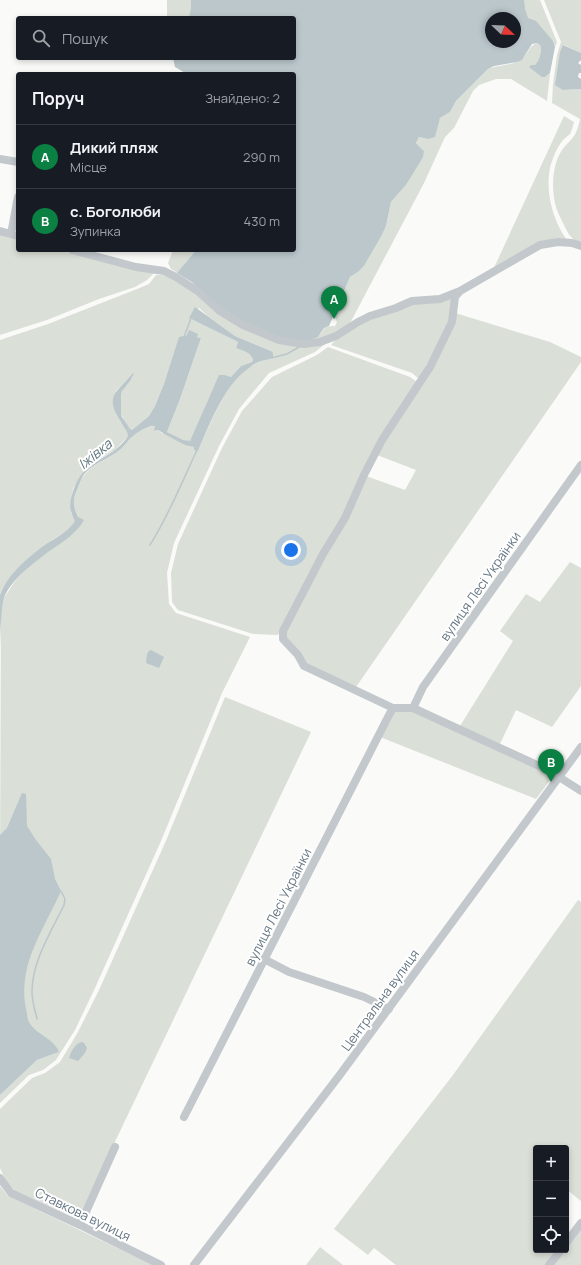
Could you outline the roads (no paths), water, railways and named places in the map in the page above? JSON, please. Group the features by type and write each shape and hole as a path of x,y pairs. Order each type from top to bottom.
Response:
{"street":[{"path":"0,159 16,162"},
{"path":"0,231 14,235 16,216"},
{"path":"80,252 176,276 199,292 220,310 243,325 279,340 304,344 320,342 336,336 370,316 396,308 412,301 440,299 460,292 540,245 558,242 572,243 581,246"},
{"path":"460,292 454,298 452,322 430,367 382,440 364,475 345,518 322,554 283,631 282,637 298,655 304,666 393,708 413,708 548,770 581,791"},
{"name":"вулиця Лесі Українки","path":"413,708 423,687 581,465"},
{"name":"вулиця Лесі Українки","path":"184,1117 393,708"},
{"name":"Центральна вулиця","path":"194,1265 335,1082 581,747"},
{"path":"264,959 289,972 364,997 389,1009"},
{"path":"80,1224 115,1147"},
{"name":"Ставкова вулиця","path":"0,1178 10,1193 80,1224 161,1265"},
{"path":"569,1239 581,1223"},
{"path":"549,1265 559,1253"}],"waterway":[{"name":"Іжівка","path":"184,337 191,318"},
{"path":"271,358 287,354 299,347"},
{"path":"150,545 169,510 197,450"},
{"path":"37,1019 32,995 35,969 43,947 64,905 65,899 61,891"}],"place":[{"name":"Дикий пляж","path":"334,319"},
{"name":"с. Боголюби","path":"551,782"}]}
